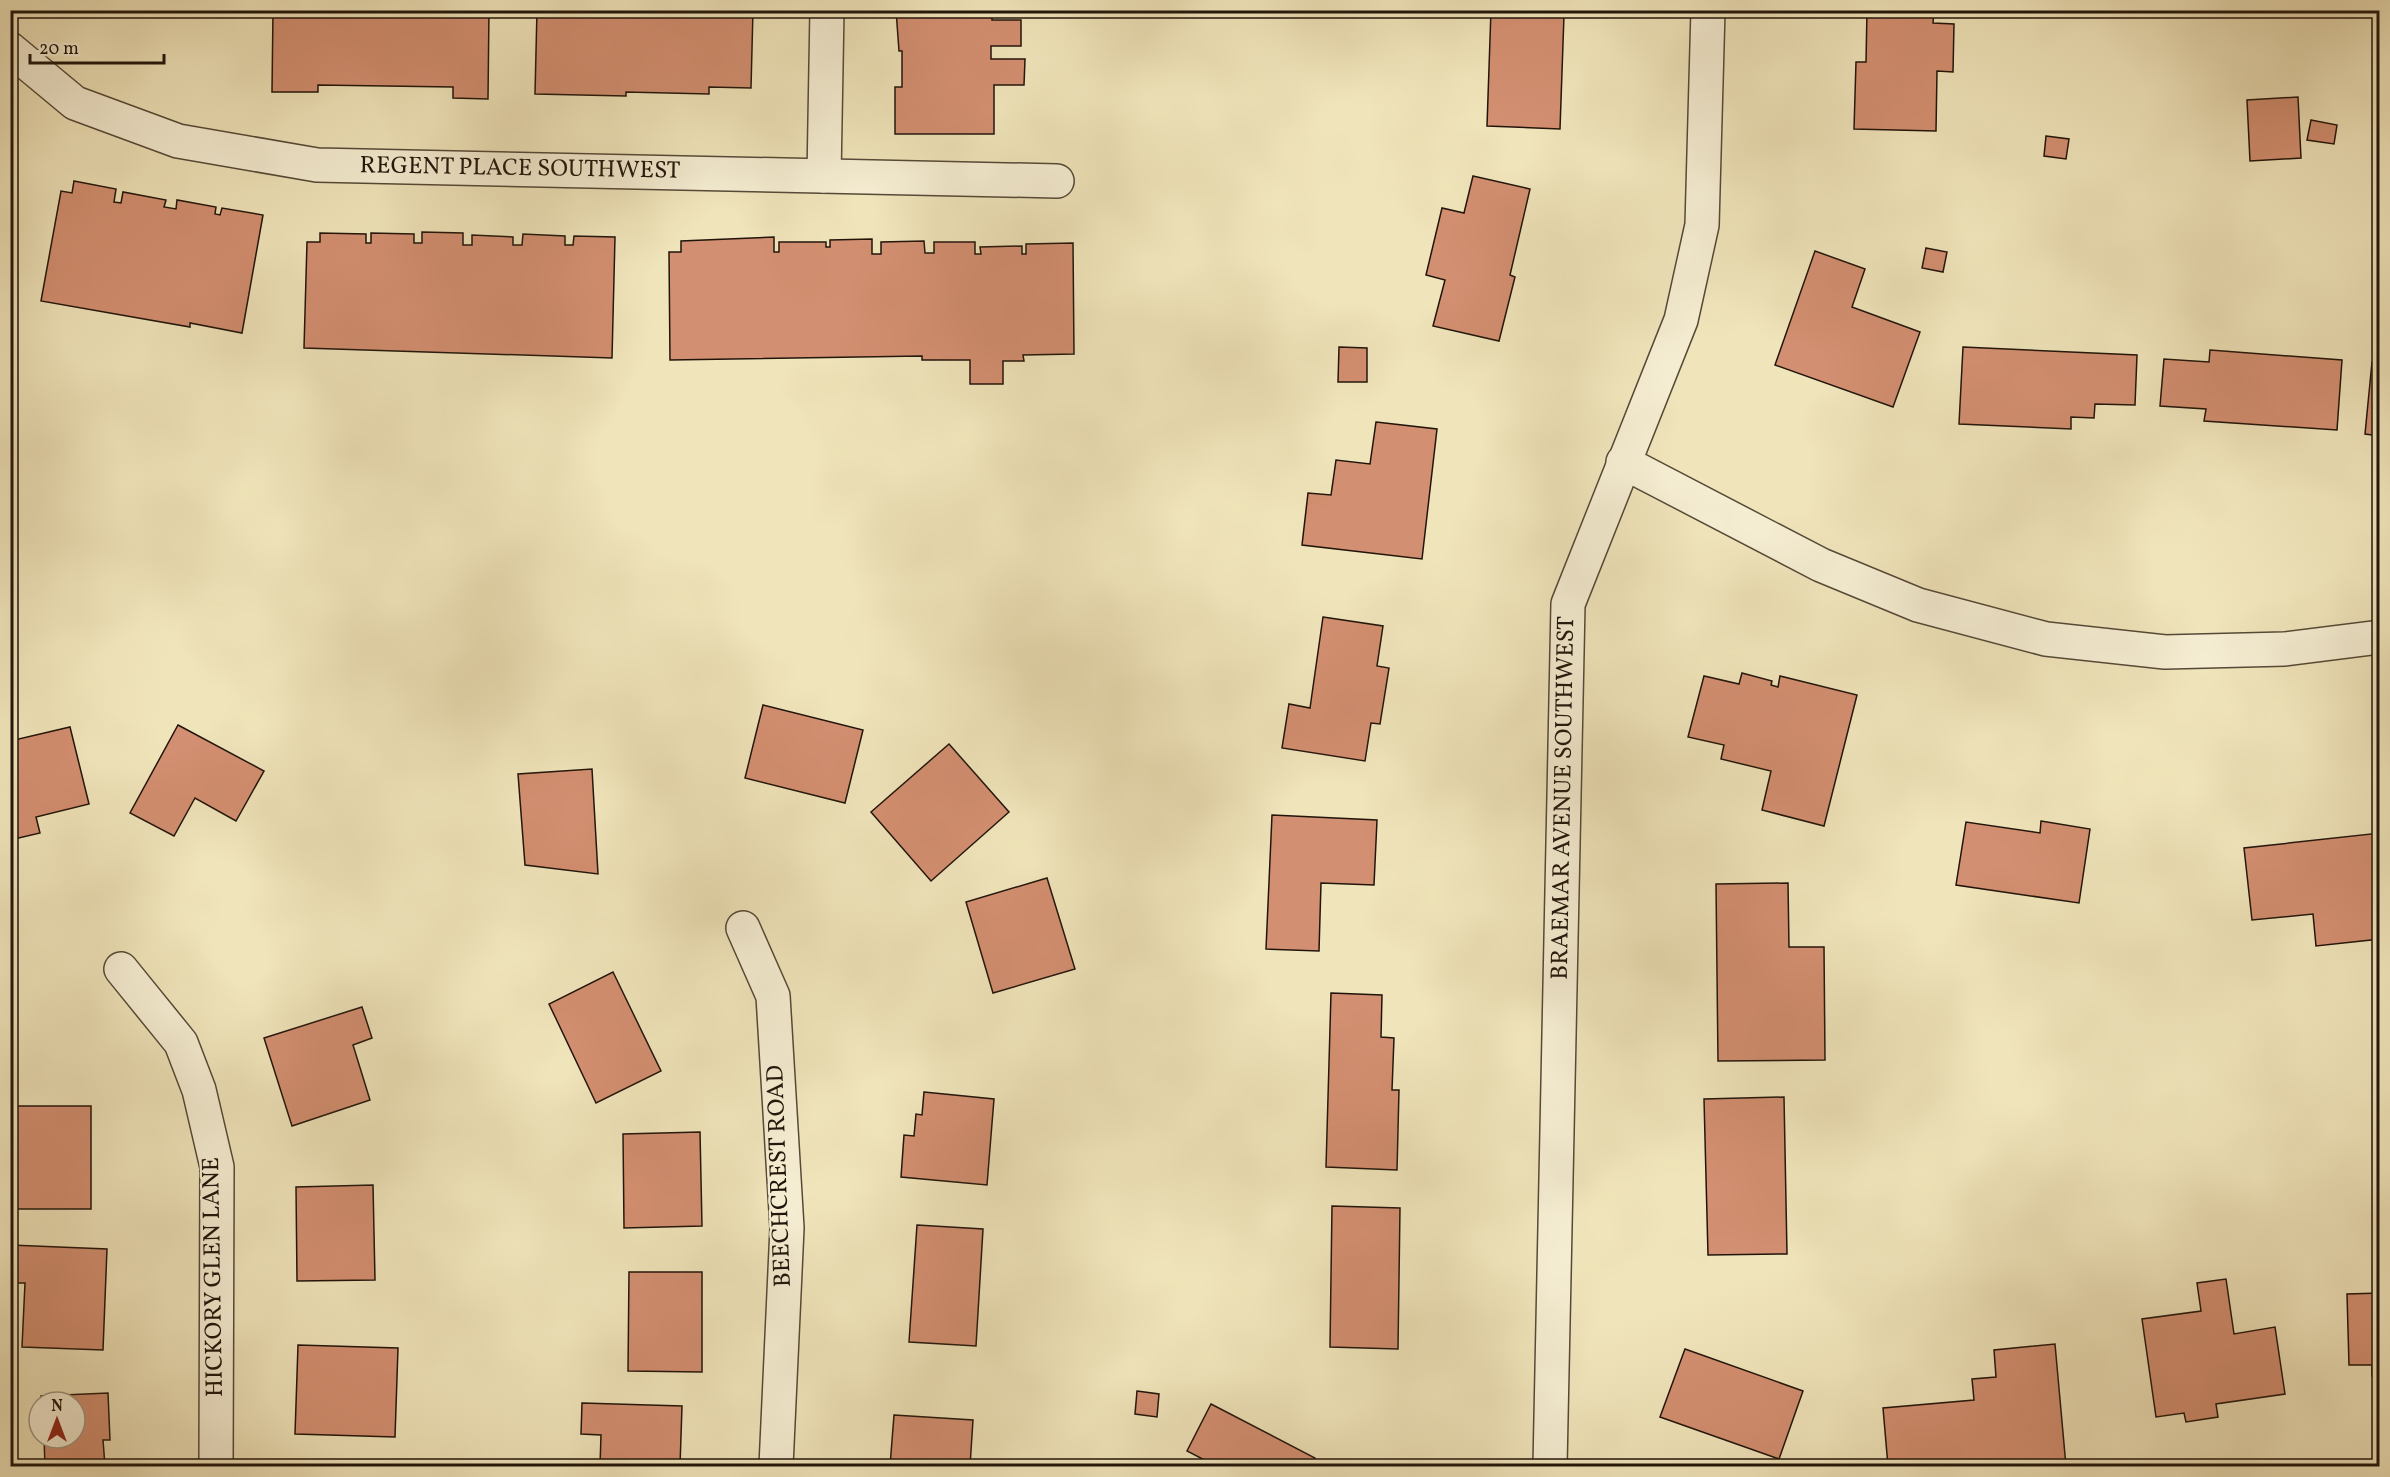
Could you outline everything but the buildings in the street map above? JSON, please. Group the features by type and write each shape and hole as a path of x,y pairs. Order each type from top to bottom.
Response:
{"street":[{"path":"824,176 827,10"},
{"name":"BRAEMAR AVENUE SOUTHWEST","path":"1550,1467 1568,604 1681,320 1702,225 1708,10"},
{"name":"REGENT PLACE SOUTHWEST","path":"10,49 75,103 178,141 317,165 1057,181"},
{"path":"1623,462 1821,565 1918,605 2046,639 2165,652 2285,649 2379,637"},
{"name":"BEECHCREST ROAD","path":"743,928 773,996 787,1228 776,1467"},
{"name":"HICKORY GLEN LANE","path":"121,969 181,1043 199,1090 217,1167 216,1467"}]}
